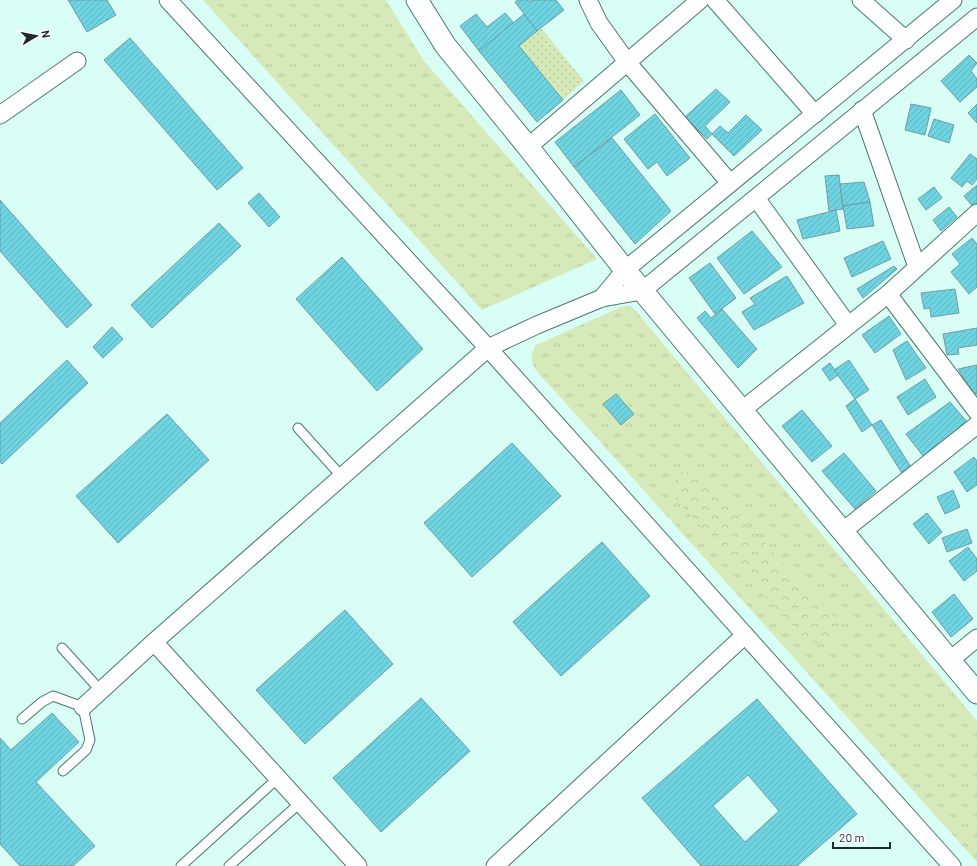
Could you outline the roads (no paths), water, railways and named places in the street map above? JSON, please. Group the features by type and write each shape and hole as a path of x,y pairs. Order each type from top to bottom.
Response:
{"street":[{"path":"168,0 488,348 952,866"},
{"path":"417,0 445,45 625,270 977,693"},
{"path":"588,0 599,23 627,62 730,183"},
{"path":"528,147 700,0"},
{"path":"715,0 815,114"},
{"path":"861,0 906,40"},
{"path":"602,298 625,270 953,0"},
{"path":"83,707 154,642 488,348 602,298 642,291 977,17"},
{"path":"0,115 77,61"},
{"path":"862,110 917,267"},
{"path":"756,198 848,325"},
{"path":"742,410 888,294 977,213"},
{"path":"888,294 977,412"},
{"path":"843,531 977,425"},
{"path":"495,866 745,635"},
{"path":"950,660 977,638"},
{"path":"154,642 358,866"}],"lane":[{"path":"298,428 342,477"},
{"path":"62,648 101,690"},
{"path":"22,719 42,702 53,696 83,707 90,740 86,750 63,771"},
{"path":"181,866 278,778"},
{"path":"229,866 300,803"}]}
